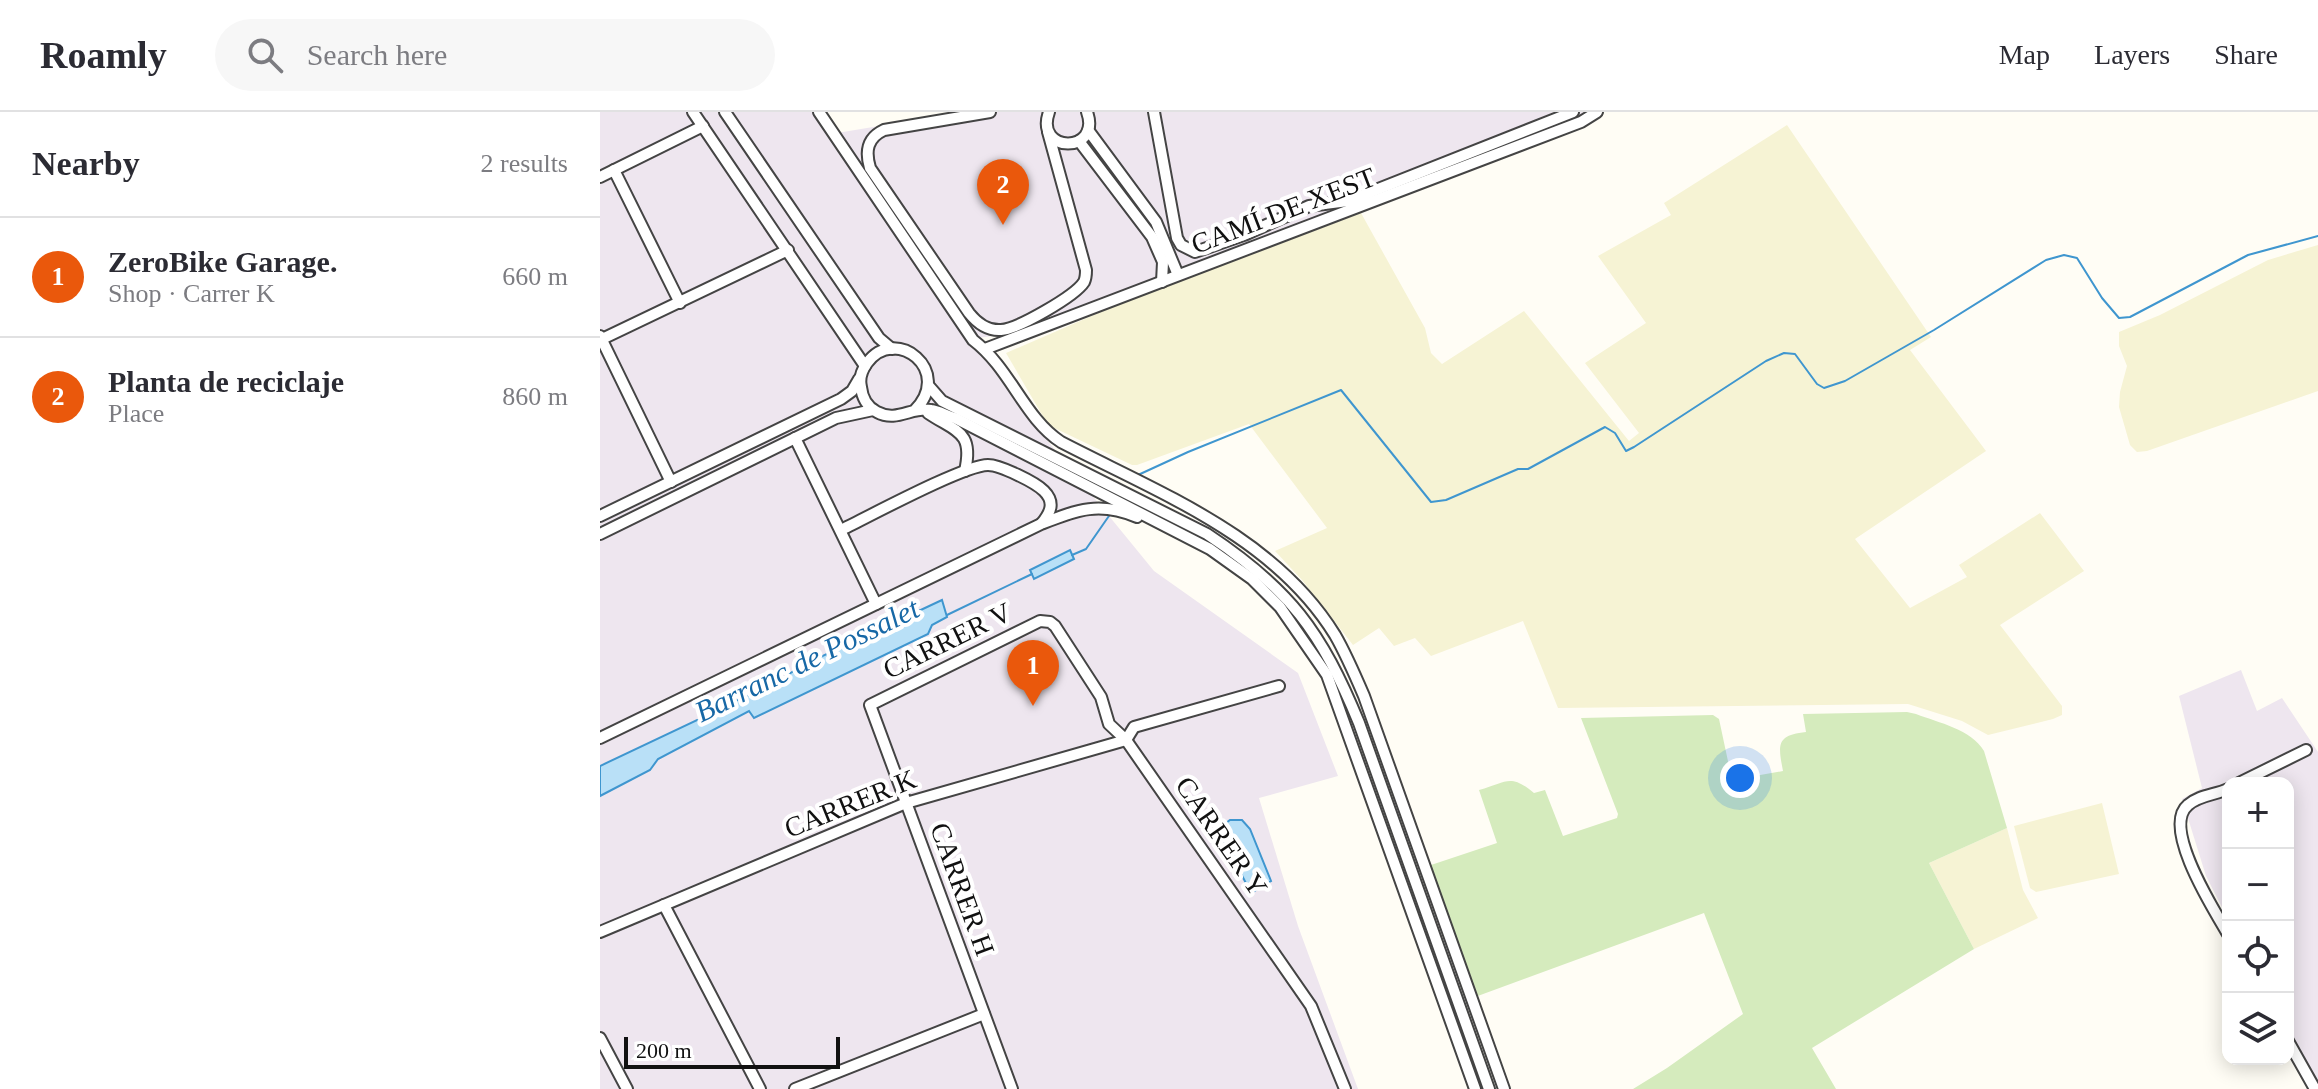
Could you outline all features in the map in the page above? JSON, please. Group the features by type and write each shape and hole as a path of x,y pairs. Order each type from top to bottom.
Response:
{"street":[{"path":"693,112 865,366"},
{"path":"725,112 879,338 892,349"},
{"path":"819,112 973,340 985,349 1009,378 1046,432 1245,540 1282,571 1334,634 1364,696 1504,1089"},
{"path":"990,112 884,130 872,138 867,148 870,168 969,313 977,323 988,329 1001,330 1036,317 1077,289 1086,278 1046,114"},
{"path":"1087,112 1088,130 1156,222 1178,275"},
{"path":"1154,112 1177,238 1181,245 1195,252 1244,235 1309,206 1348,201 1573,112"},
{"name":"CAMÍ DE XEST","path":"985,349 1581,122 1597,112"},
{"path":"600,177 703,126"},
{"path":"1057,158 1059,152 1088,130"},
{"path":"1048,132 1055,139 1074,142 1152,237 1163,262 1162,282"},
{"path":"614,170 680,303"},
{"path":"671,482 601,337 680,303 788,250"},
{"path":"600,516 841,399 852,391 874,355 892,349 901,349 919,358 925,368 928,385 919,410"},
{"path":"860,378 864,398 873,410 890,417 930,409 955,418 1210,549 1252,579 1280,607 1327,675 1475,1089"},
{"path":"928,385 942,401 1207,534 1270,579 1297,610 1325,649 1359,723 1489,1089"},
{"path":"600,534 836,418 873,410"},
{"path":"919,410 965,439 969,454 965,471"},
{"path":"795,438 876,604"},
{"path":"841,530 965,471 989,465 1038,486 1049,498 1050,513 1041,524"},
{"path":"600,738 1041,524 1086,508 1125,512 1167,530 1220,562 1243,579 1307,644"},
{"name":"CARRER V","path":"870,705 1046,620"},
{"name":"CARRER Y","path":"1046,620 1055,626 1101,697 1109,724 1126,740 1311,1006 1345,1089"},
{"name":"CARRER K","path":"600,932 906,803 1126,740 1134,727 1279,686"},
{"name":"CARRER H","path":"870,705 1012,1089"},
{"path":"2251,777 2306,750"},
{"path":"2222,791 2198,798 2185,806 2179,819 2184,848 2222,923"},
{"path":"664,905 760,1089"},
{"path":"795,1089 984,1014"},
{"path":"600,1038 627,1089"},
{"path":"2294,1051 2316,1089"}],"shaded area":[{"path":"600,112 813,112 972,342 1004,379 1042,434 1154,571 1298,673 1338,776 1259,798 1298,926 1358,1089 600,1089"},
{"path":"963,112 1587,112 1017,333 977,338 837,133"},
{"path":"1787,125 1931,337 1910,350 1986,451 1855,539 1910,608 1967,577 1959,565 2040,513 2084,571 2000,625 2062,706 2062,715 1988,735 1962,721 1908,704 1558,708 1523,621 1431,656 1415,638 1394,646 1379,628 1353,645 1275,551 1327,528 1249,424 1132,465 1048,425 1006,353 1110,308 1361,213 1425,328 1431,353 1442,364 1524,311 1629,441 1639,433 1585,363 1646,323 1598,256 1671,215 1664,203"},
{"path":"2318,245 2318,391 2137,452 2130,445 2119,407 2127,366 2119,346 2119,332 2160,315 2268,260"},
{"path":"2241,670 2257,711 2282,698 2318,752 2318,1080 2314,1082 2294,1044 2294,777 2222,777 2222,907 2206,876 2182,799 2202,788 2179,696"},
{"path":"2102,803 2119,874 2036,892 2030,888 2014,826"},
{"path":"2007,828 2023,890 2038,918 1974,949 1929,863"}],"green space":[{"path":"1907,712 1954,728 1978,743 1984,751 2007,828 1929,863 1974,949 1812,1048 1836,1089 1633,1089 1743,1014 1704,913 1475,997 1431,865 1497,843 1479,790 1502,782 1519,783 1534,793 1545,790 1563,836 1617,818 1581,718 1713,715 1719,719 1732,780 1783,771 1781,743 1789,736 1806,732 1803,714"}],"water":[{"path":"1070,550 1074,559 1034,579 1030,570"},
{"path":"942,600 947,617 932,625 928,634 754,718 749,711 658,759 650,770 600,796 600,766 697,720 703,722 726,705 771,686 801,666"},
{"path":"1230,820 1242,820 1250,829 1271,881 1251,893 1218,829"}],"waterway":[{"path":"1138,475 1341,390 1431,502 1446,500 1518,469 1528,469 1605,427 1615,433 1626,451 1766,361 1784,353 1795,354 1817,384 1824,388 1845,381 2046,260 2064,255 2077,258 2102,298 2119,318 2130,317 2248,255 2318,236"},
{"path":"1072,555 1086,549 1111,513"},
{"name":"Barranc de Possalet","path":"947,615 1032,574"}],"place":[{"name":"Planta de reciclaje","path":"1003,225"},
{"name":"ZeroBike Garage.","path":"1033,706"}]}
